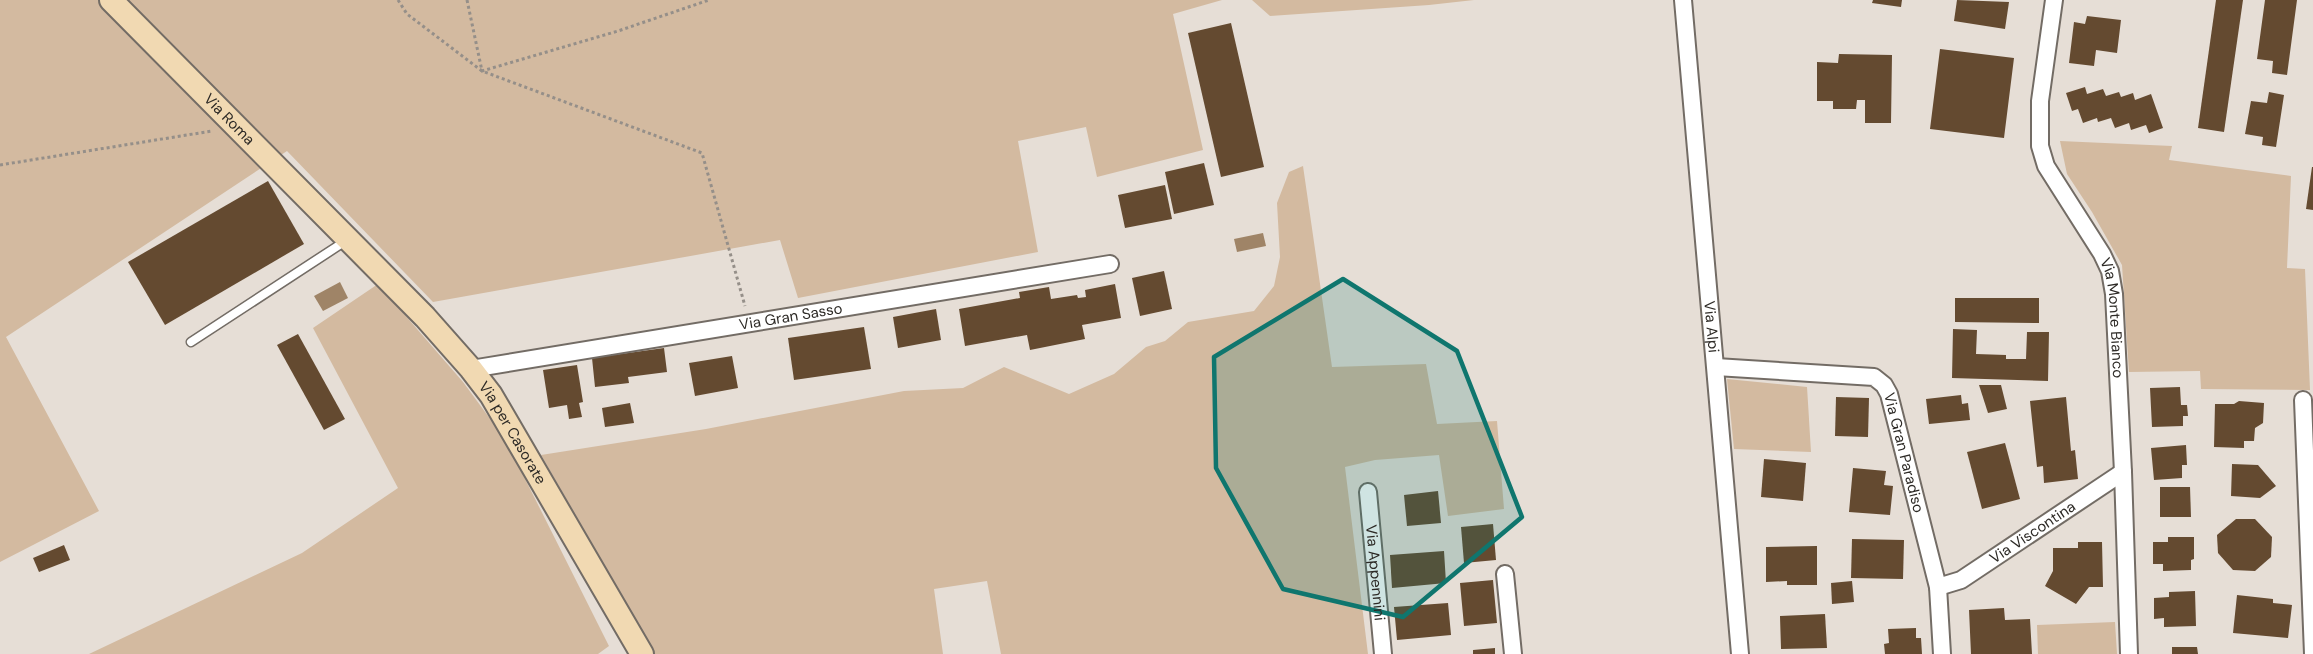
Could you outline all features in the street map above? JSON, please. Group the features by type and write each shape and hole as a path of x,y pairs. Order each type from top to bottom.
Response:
{"street":[{"name":"Via Roma","path":"111,0 348,240"},
{"name":"Via Alpi","path":"1683,0 1740,654"},
{"name":"Via Monte Bianco","path":"2054,0 2040,101 2040,146 2046,166 2102,254 2110,272 2114,294 2129,654"},
{"name":"Via per Casorate","path":"348,240 425,317 491,395 642,654"},
{"name":"Via Gran Sasso","path":"471,369 1110,264"},
{"name":"Via Gran Paradiso","path":"1716,367 1874,377 1884,385 1889,394 1938,587 1942,654"},
{"path":"2303,400 2313,654"},
{"name":"Via Viscontina","path":"1938,587 1960,580 2123,472"},
{"name":"Via Appennini","path":"1368,492 1383,654"},
{"path":"1505,574 1513,654"}],"lane":[{"path":"191,342 348,240"}],"path":[{"path":"398,0 407,14 482,71 702,153 749,323"},
{"path":"467,0 482,71"},
{"path":"482,71 618,31 709,0"},
{"path":"0,165 238,127"}],"highlighted area":[{"path":"1343,279 1457,351 1522,517 1403,617 1283,589 1216,468 1214,357"}],"shaded area":[{"path":"0,0 1222,0 1173,14 1203,150 1097,177 1086,127 1018,141 1038,252 798,298 780,240 433,302 287,151 6,337 99,511 0,562"},
{"path":"1252,0 1474,0 1270,16"},
{"path":"2060,141 2172,146 2169,160 2291,176 2287,268 2305,269 2310,390 2201,389 2200,371 2129,372 2122,265 2067,174"},
{"path":"1303,166 1332,367 1426,364 1437,424 1497,421 1504,509 1448,516 1439,455 1375,460 1345,467 1368,654 1001,654 987,581 934,589 943,654 655,654 541,455 706,429 904,391 963,388 1004,367 1069,394 1114,374 1146,347 1165,341 1188,322 1254,311 1274,286 1280,257 1277,203 1289,172"},
{"path":"1263,233 1266,246 1237,252 1234,239"},
{"path":"340,282 348,298 323,311 314,296"},
{"path":"378,284 463,382 505,439 609,646 598,654 89,654 302,553 398,488 313,328"},
{"path":"1727,379 1807,387 1811,452 1734,449"},
{"path":"2115,622 2117,654 2038,654 2037,625"}],"building":[{"path":"1873,0 1902,0 1901,7 1872,3"},
{"path":"1957,0 2009,2 2005,29 1954,21"},
{"path":"2216,0 2243,0 2224,132 2198,128"},
{"path":"2265,0 2297,0 2287,75 2272,73 2273,61 2257,59"},
{"path":"2087,16 2121,20 2117,53 2096,50 2094,66 2069,63 2074,22 2085,24"},
{"path":"1231,23 1264,167 1221,177 1188,33"},
{"path":"1940,49 2014,58 2004,138 1930,129"},
{"path":"1839,54 1892,55 1891,123 1865,123 1865,100 1857,100 1856,109 1833,109 1833,101 1817,101 1817,62 1838,63"},
{"path":"2085,87 2087,94 2103,89 2106,96 2119,92 2121,97 2133,93 2135,100 2151,94 2163,128 2149,133 2146,125 2131,130 2129,123 2115,128 2111,118 2098,122 2097,118 2083,123 2078,109 2072,111 2066,93"},
{"path":"2269,92 2284,95 2276,147 2262,145 2263,137 2245,134 2251,101 2267,103"},
{"path":"1204,163 1214,205 1174,214 1165,172"},
{"path":"2313,167 2313,210 2306,209"},
{"path":"268,181 304,244 165,325 128,262"},
{"path":"1165,185 1172,219 1125,228 1118,195"},
{"path":"1164,271 1172,309 1140,316 1132,278"},
{"path":"1115,284 1121,318 1082,325 1085,339 1030,350 1027,335 965,346 959,309 1020,298 1019,292 1049,287 1051,299 1077,295 1078,298 1086,297 1085,290"},
{"path":"1955,298 2039,298 2039,323 1955,322"},
{"path":"936,309 941,340 898,348 893,317"},
{"path":"864,327 871,369 794,380 788,338"},
{"path":"1953,329 1977,330 1976,354 2006,355 2006,359 2026,359 2027,332 2049,332 2048,381 1952,378"},
{"path":"298,334 345,419 324,430 277,345"},
{"path":"664,348 667,372 628,377 629,383 595,387 592,358"},
{"path":"732,356 738,388 695,396 689,363"},
{"path":"577,365 583,402 579,403 582,417 569,419 567,405 549,408 543,370"},
{"path":"1979,385 2001,385 2007,409 1988,413"},
{"path":"2180,387 2181,405 2187,405 2188,416 2183,416 2183,426 2152,427 2150,388"},
{"path":"1961,395 1962,404 1968,403 1970,420 1929,424 1926,399"},
{"path":"1836,397 1869,398 1868,437 1835,436"},
{"path":"2066,397 2071,451 2075,450 2078,479 2044,483 2043,466 2037,467 2030,401"},
{"path":"2239,401 2264,403 2263,423 2255,428 2254,441 2244,441 2244,448 2214,447 2215,404 2234,404"},
{"path":"630,403 634,423 605,427 602,408"},
{"path":"2005,443 2020,499 1982,509 1967,452"},
{"path":"2186,445 2187,465 2182,465 2182,478 2154,480 2151,448"},
{"path":"1764,459 1806,463 1803,501 1761,497"},
{"path":"2232,464 2258,465 2276,486 2260,498 2231,496"},
{"path":"1853,468 1886,471 1884,485 1893,486 1890,515 1849,512"},
{"path":"2160,487 2190,487 2191,517 2160,517"},
{"path":"1438,491 1441,523 1407,526 1404,495"},
{"path":"2236,519 2255,519 2272,537 2271,557 2255,571 2233,570 2218,553 2217,535"},
{"path":"1493,524 1496,560 1464,563 1461,527"},
{"path":"2168,537 2194,537 2194,559 2191,560 2191,570 2163,571 2163,564 2153,564 2153,542 2168,542"},
{"path":"1852,539 1904,540 1903,579 1851,578"},
{"path":"2078,542 2102,542 2103,587 2089,587 2076,604 2045,586 2053,571 2053,548 2078,548"},
{"path":"64,545 70,560 39,572 33,558"},
{"path":"1817,546 1817,585 1787,585 1787,581 1766,582 1766,547"},
{"path":"1444,551 1446,583 1392,588 1390,555"},
{"path":"1493,580 1497,623 1464,626 1460,583"},
{"path":"1852,581 1854,602 1832,604 1831,583"},
{"path":"2195,591 2196,626 2164,627 2164,618 2154,619 2154,598 2169,597 2169,592"},
{"path":"2237,595 2273,599 2273,603 2292,605 2288,638 2233,633"},
{"path":"1448,603 1451,635 1397,640 1394,607"},
{"path":"2004,608 2005,620 2030,619 2032,654 1971,654 1969,610"},
{"path":"1825,614 1827,648 1781,649 1780,616"},
{"path":"1916,628 1916,638 1921,638 1922,654 1885,654 1884,644 1889,643 1888,629"},
{"path":"2172,647 2197,647 2198,654 2172,654"},
{"path":"1495,648 1495,654 1473,654 1473,650"}]}
